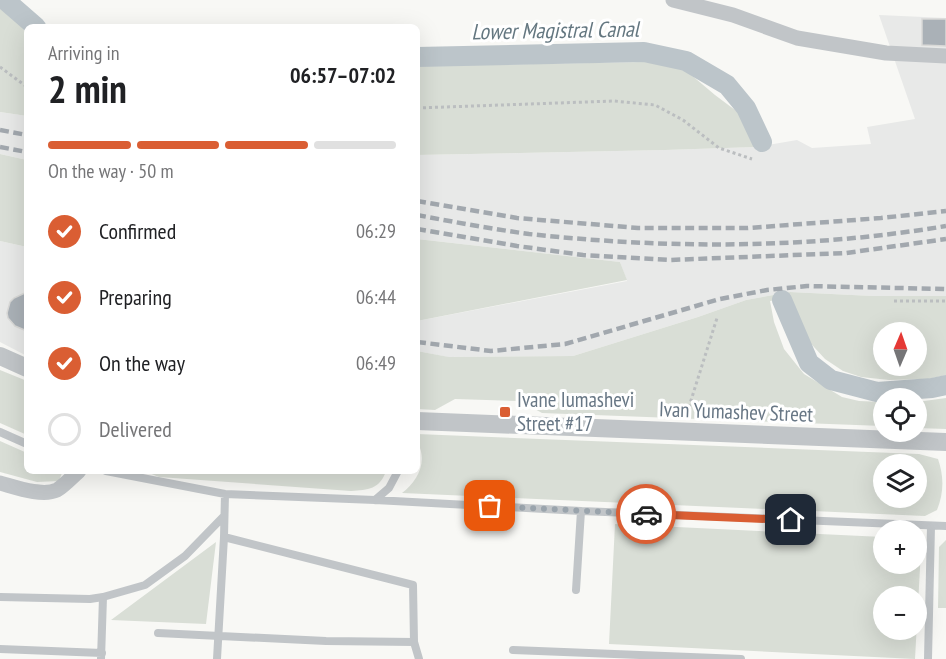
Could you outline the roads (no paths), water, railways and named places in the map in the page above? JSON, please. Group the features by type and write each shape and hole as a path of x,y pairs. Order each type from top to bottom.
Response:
{"street":[{"path":"673,0 733,15 797,38 886,53 946,56"},
{"path":"0,356 24,367"},
{"name":"Ivan Yumashev Street","path":"420,421 946,442"},
{"path":"0,483 28,490 55,491 76,474"}],"lane":[{"path":"0,432 24,443"},
{"path":"122,474 225,494 581,512 946,526"},
{"path":"375,500 389,488 396,474"},
{"path":"218,659 225,494"},
{"path":"576,590 581,512"},
{"path":"0,597 90,599 145,585 185,556 224,516"},
{"path":"928,659 931,526"},
{"path":"224,537 413,585 414,642 419,659"},
{"path":"0,649 101,656 103,597"},
{"path":"158,633 326,641 414,642"},
{"path":"513,650 741,659"}],"waterway":[{"name":"Lower Magistral Canal","path":"5,0 33,24"},
{"name":"Lower Magistral Canal","path":"420,57 644,52 686,61 727,85 746,108 762,142"},
{"name":"Lower Magistral Canal","path":"782,300 809,363 831,380 877,392 946,385"}],"railway":[{"path":"0,130 24,134"},
{"path":"0,147 24,151"},
{"path":"420,202 517,218 638,228 748,228 946,211"},
{"path":"420,216 529,234 685,244 790,243 894,234 946,226"},
{"path":"420,230 583,255 670,260 846,253 946,239"},
{"path":"420,342 491,351 565,344 720,299 767,290 807,286 946,289"}],"place":[{"name":"Ivane Iumashevi Street #17","path":"505,412"}]}
